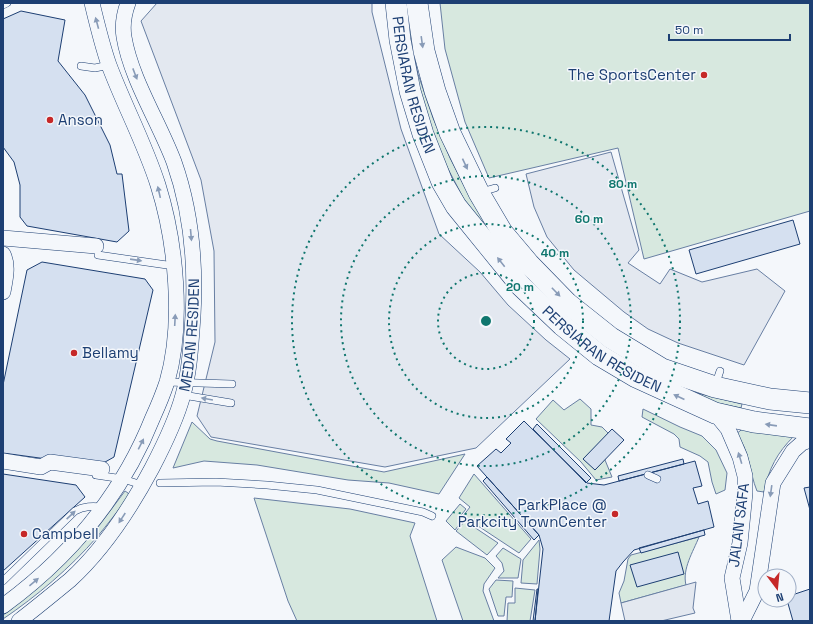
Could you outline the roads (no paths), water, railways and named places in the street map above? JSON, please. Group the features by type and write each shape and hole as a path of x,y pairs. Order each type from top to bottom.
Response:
{"street":[{"name":"MEDAN RESIDEN","path":"3,606 49,569 81,536 104,507 123,479 148,430 167,382 174,341 176,308 174,266 158,185 109,65 92,3"},
{"name":"MEDAN RESIDEN","path":"18,621 42,604 71,578 96,552 119,523 166,442 185,388 194,292 190,221 173,162 133,71 123,37 123,22 128,3"},
{"name":"PERSIARAN RESIDEN","path":"396,3 400,40 410,91 422,134 442,182 456,206 520,286 562,325 599,355 636,377 715,413 754,422 810,429"},
{"name":"PERSIARAN RESIDEN","path":"418,3 424,51 435,91 450,133 487,190 502,232 529,264 567,302 612,338 662,369 717,379 770,398 810,403"},
{"path":"3,238 97,250"},
{"path":"3,254 6,260 6,275 3,292"},
{"name":"JALAN SAFA","path":"715,413 728,429 733,439 745,476 745,493 740,543 732,578 740,621"},
{"name":"JALAN SAFA","path":"740,621 756,591 772,482 793,451 802,443 810,440"},
{"path":"3,461 41,467 50,462 102,469"}],"lane":[{"path":"3,5 7,3"},
{"path":"81,66 95,68 109,65"},
{"path":"97,250 174,266"},
{"path":"167,382 231,403"},
{"path":"185,388 232,384"},
{"path":"55,469 123,479 142,485"},
{"path":"648,475 658,479"},
{"path":"160,483 240,483 317,490 423,512 432,516"},
{"path":"3,581 75,511 82,507 104,507"}],"place":[{"name":"The SportsCenter","path":"704,75"},
{"name":"Anson","path":"50,120"},
{"name":"Bellamy","path":"74,353"},
{"name":"ParkPlace @ Parkcity TownCenter","path":"615,514"},
{"name":"Campbell","path":"24,534"}]}
